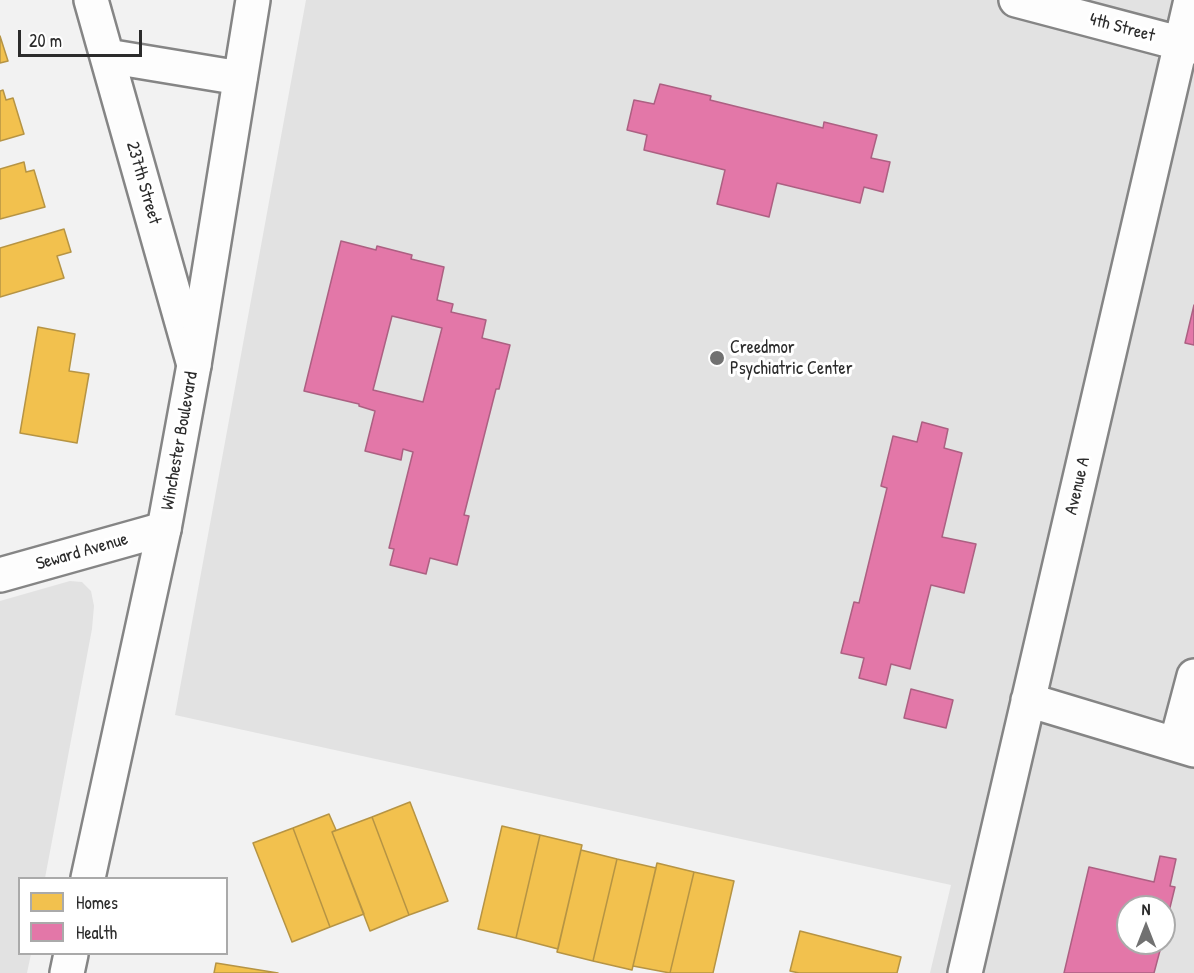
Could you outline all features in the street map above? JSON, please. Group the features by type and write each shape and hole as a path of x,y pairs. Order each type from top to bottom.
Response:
{"street":[{"name":"237th Street","path":"91,0 194,365"},
{"name":"Winchester Boulevard","path":"88,877 164,529 194,365 253,0"},
{"name":"4th Street","path":"1016,0 1187,45"},
{"name":"Avenue A","path":"965,973 1028,700 1187,45 1191,0"},
{"path":"107,56 240,78"},
{"name":"Seward Avenue","path":"0,575 164,529"},
{"path":"1028,700 1185,747 1194,676"},
{"path":"67,973 71,955"}],"shaded area":[{"name":"Creedmor Psychiatric Center","path":"306,0 1194,0 1194,973 930,973 951,885 175,715"},
{"path":"70,581 82,582 91,591 94,606 92,629 45,877 18,877 18,955 31,955 27,973 0,973 0,601"}],"building: Homes":[{"path":"0,36 8,61 0,63"},
{"path":"3,90 6,100 13,98 24,134 0,141 0,91"},
{"path":"24,162 26,172 34,170 45,207 0,219 0,169"},
{"path":"64,229 71,252 57,256 64,278 0,297 0,248"},
{"path":"38,327 75,334 69,371 89,374 77,443 20,433"},
{"path":"410,802 448,901 409,915 372,817"},
{"path":"329,814 336,830 332,832 364,914 330,927 293,828"},
{"path":"372,817 409,915 370,931 332,832"},
{"path":"502,826 540,835 516,938 478,929"},
{"path":"293,828 330,927 292,942 253,843"},
{"path":"540,835 582,845 558,949 516,938"},
{"path":"581,850 617,859 593,961 557,952"},
{"path":"617,859 656,868 632,970 593,961"},
{"path":"657,863 694,872 670,973 633,966"},
{"path":"694,872 734,881 713,973 670,973"},
{"path":"800,931 901,957 897,973 799,973 790,971"},
{"path":"216,963 278,973 214,973"}],"building: Health":[{"path":"660,84 711,96 710,100 823,128 824,122 877,135 871,158 890,162 883,192 864,187 860,203 777,183 769,217 717,204 725,170 644,150 647,135 627,130 634,100 654,104"},
{"path":"341,241 376,250 377,246 412,255 411,259 444,267 437,300 453,304 451,312 486,320 482,338 510,345 499,389 496,389 464,515 469,516 457,565 430,558 426,574 390,565 394,549 389,548 413,452 403,449 401,460 365,451 375,411 359,406 359,404 304,391","holes":["392,316 442,328 423,402 373,390"]},
{"path":"1194,305 1194,345 1185,343"},
{"path":"922,422 948,429 944,448 962,453 942,537 976,544 964,593 931,585 910,669 891,664 886,685 859,678 864,658 841,653 854,602 859,603 887,488 881,486 893,436 917,442"},
{"path":"911,689 953,700 946,728 904,718"},
{"path":"1160,856 1176,859 1170,886 1175,887 1173,895 1116,895 1116,955 1159,955 1154,973 1064,973 1089,867 1154,882"}],"place":[{"name":"Creedmor Psychiatric Center","path":"717,358"}]}
